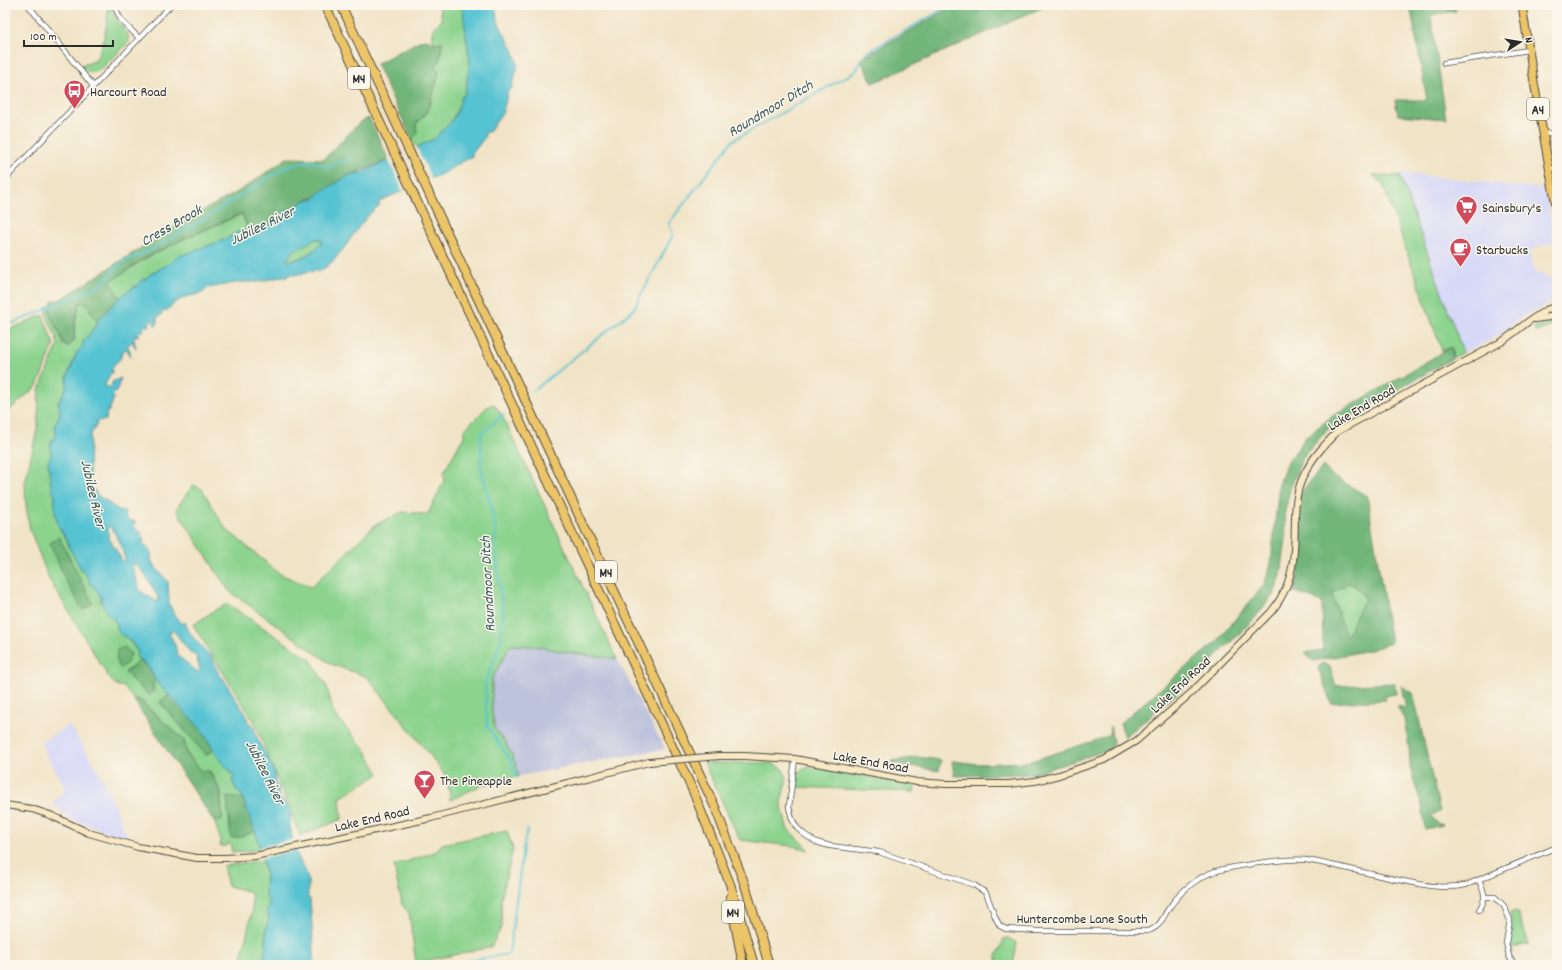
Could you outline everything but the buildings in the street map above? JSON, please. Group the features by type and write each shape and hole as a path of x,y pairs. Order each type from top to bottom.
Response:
{"highway":[{"name":"M4","path":"325,5 679,761 722,860 739,910 754,965"},
{"name":"M4","path":"341,5 715,807 745,885 769,965"},
{"name":"M4","path":"722,860 743,965"}],"main road":[{"name":"A4","path":"1522,5 1543,134 1553,169 1557,212"},
{"name":"Lake End Road","path":"5,805 32,809 50,815 89,833 164,853 197,858 225,858 255,856 300,845 431,818 649,762 719,756 795,759 917,782 946,784 1009,784 1036,781 1076,770 1104,760 1136,741 1191,692 1278,604 1288,582 1293,562 1295,508 1302,478 1311,462 1323,446 1338,431 1503,341 1529,321 1546,310 1557,306"},
{"name":"Lake End Road","path":"1529,321 1547,316 1557,316"}],"street":[{"path":"28,5 93,86"},
{"path":"114,5 121,20 139,38"},
{"path":"5,181 171,5"},
{"path":"1444,63 1529,50"},
{"path":"1543,134 1557,133"},
{"name":"Huntercombe Lane South","path":"795,759 789,807 792,820 797,828 805,835 816,842 830,846 879,852 974,885 986,893 996,920 1000,926 1006,929 1037,931 1148,931 1154,929 1160,924 1168,909 1177,897 1199,878 1224,869 1273,862 1304,860 1430,887 1452,888 1466,885 1557,848"},
{"path":"1479,880 1485,897 1479,910"},
{"path":"1485,897 1495,897 1504,906 1510,920 1506,944 1509,956 1514,965"}],"shaded area":[{"path":"1399,173 1545,189 1554,240 1552,243 1538,246 1529,253 1536,274 1539,273 1554,279 1557,274 1557,291 1552,301 1547,305 1522,316 1504,332 1479,346 1463,352"},
{"path":"511,645 542,647 558,651 617,659 665,749 519,776 515,762 505,741 495,730 492,712 492,678"},
{"path":"69,725 98,770 111,796 129,840 77,821 61,813 61,808 51,805 66,789 40,743"}],"green space":[{"path":"108,5 110,5 116,19 128,34 129,42 99,71 90,73 80,66 95,61 98,55 105,34"},
{"path":"439,5 462,5 470,69 465,94 451,122 434,139 416,148 412,139 417,134 416,124 428,112 439,73 435,67 440,59 442,42 433,43 433,28 442,20"},
{"path":"954,5 1048,5 873,83 860,59"},
{"path":"1410,5 1455,5 1456,11 1431,15 1446,119 1398,115 1395,100 1427,100"},
{"path":"428,40 433,44 442,42 440,59 435,67 439,73 427,112 416,124 417,134 412,139 376,64 419,41"},
{"path":"369,118 389,160 350,175 319,193 316,198 310,198 303,201 294,209 268,226 260,225 255,229 248,231 242,213 183,239 143,259 110,282 120,298 97,321 85,302 79,303 74,340 69,346 64,344 51,318 50,307 52,302 61,299 177,225 241,190 287,158 324,159 360,122"},
{"path":"1373,175 1400,176 1463,352 1453,358 1451,347 1442,351 1383,185"},
{"path":"242,214 248,231 234,233 226,239 178,256 167,265 149,275 138,286 135,286 120,298 110,282 143,260 184,239"},
{"path":"316,239 321,240 322,243 314,250 302,257 288,261 287,259 293,251"},
{"path":"85,302 98,323 77,352 67,377 65,391 58,403 60,414 55,424 55,437 51,444 52,450 50,460 58,525 81,569 89,579 90,584 96,589 101,597 101,603 116,622 118,630 128,639 138,652 136,656 140,661 126,671 126,674 149,695 154,692 153,683 155,680 169,695 160,702 206,755 214,750 230,770 234,777 232,780 237,791 241,793 243,799 227,798 231,838 240,837 255,831 260,850 232,852 230,843 227,844 227,846 220,846 220,838 215,823 222,819 221,791 210,771 201,771 187,753 184,740 140,700 133,699 124,687 116,685 109,678 49,579 30,530 26,505 25,483 38,425 39,390 58,345 56,336 48,319 46,307 49,306 51,318 60,334 63,345 69,346 75,340 75,326 79,303"},
{"path":"43,315 54,345 37,386 5,414 5,330"},
{"path":"1553,321 1554,325 1536,332 1534,327"},
{"path":"1451,347 1453,358 1327,430 1303,457 1290,489 1285,511 1286,539 1281,575 1274,594 1254,619 1191,681 1125,737 1120,723 1217,641 1264,585 1271,564 1279,484 1286,465 1305,438 1331,417"},
{"path":"494,404 503,417 617,659 558,651 542,647 511,645 492,678 492,712 495,730 505,741 515,762 519,776 480,786 450,800 449,789 444,774 367,677 331,664 229,591 176,509 193,485 202,489 226,529 280,574 311,587 375,525 402,512 428,514 445,479 443,474 464,436 464,430 487,407"},
{"path":"1323,466 1334,477 1367,496 1391,643 1370,650 1313,661 1304,653 1323,650 1322,602 1294,592 1299,568 1299,495","holes":["1348,583 1356,586 1365,598 1346,637 1332,594"]},
{"path":"59,537 93,604 83,610 66,581 50,543"},
{"path":"1348,583 1356,586 1365,599 1346,638 1332,594"},
{"path":"228,604 311,660 327,687 334,714 364,748 379,774 340,798 342,819 300,836 255,723 193,625 215,610"},
{"path":"125,647 131,654 127,663 120,668 116,655 117,650"},
{"path":"140,661 149,668 156,680 153,683 153,692 149,695 126,674 127,671"},
{"path":"1324,663 1330,667 1336,686 1394,683 1396,694 1383,696 1386,700 1331,703 1318,668"},
{"path":"1401,686 1413,693 1440,812 1431,815 1437,823 1443,825 1425,829 1422,806 1410,768 1409,747 1404,719 1397,706 1406,708"},
{"path":"170,695 201,729 214,750 206,755 160,702"},
{"path":"133,699 139,700 184,740 186,753 201,771 209,771 220,791 222,819 215,823"},
{"path":"1110,726 1113,741 1111,749 1043,771 1029,774 954,776 952,761 978,764 1028,762 1109,736"},
{"path":"917,757 941,760 939,771 888,762"},
{"path":"704,763 772,763 782,768 787,778 781,802 787,828 809,850 792,846 740,840"},
{"path":"809,767 830,769 910,784 915,786 914,792 794,787 797,774"},
{"path":"227,797 243,799 255,831 240,837 231,838"},
{"path":"507,831 513,849 501,899 502,926 491,947 416,963 409,913 402,905 394,866 437,851 442,844"},
{"path":"262,860 266,876 265,893 269,905 267,911 269,919 266,929 266,945 262,965 240,965 252,911 251,892 228,886 223,866"},
{"path":"1517,911 1529,944 1511,948 1512,953 1510,954 1509,944 1512,923 1510,913"},
{"path":"1008,938 1017,943 1013,965 997,965 997,956 1004,939"}],"water":[{"name":"Jubilee River","path":"462,5 494,5 499,23 516,57 517,68 512,88 508,91 503,112 489,132 485,132 485,137 472,156 448,171 380,201 379,206 363,221 335,259 318,272 314,270 312,273 310,271 294,275 290,274 286,278 283,276 258,282 241,282 208,288 202,293 185,297 162,312 161,315 157,317 157,325 155,325 153,320 150,321 149,327 146,325 143,331 138,333 139,336 135,335 134,338 136,349 132,341 128,346 131,358 127,349 125,349 121,354 121,358 111,370 113,372 110,374 105,385 106,387 112,387 112,382 121,378 116,392 112,395 114,398 109,411 107,411 106,420 96,421 97,424 90,436 89,481 97,495 120,511 125,511 124,515 129,521 134,521 134,526 137,531 140,531 142,534 141,537 144,539 143,543 151,552 151,562 154,563 155,567 168,582 169,604 177,619 182,624 185,622 193,638 212,657 214,661 213,663 220,677 223,678 246,714 248,722 253,726 258,741 268,757 274,772 279,797 291,810 290,822 293,842 308,879 308,898 310,899 315,965 262,965 266,945 266,929 269,919 267,911 269,905 265,893 266,876 257,837 241,794 237,791 232,780 234,777 229,769 221,762 201,729 157,683 149,668 136,656 138,652 131,641 119,633 115,621 110,617 101,602 101,597 96,589 90,584 89,579 81,569 58,525 55,512 55,495 52,492 48,462 51,454 51,441 55,438 55,424 60,414 58,403 65,391 67,378 77,352 82,347 83,342 98,323 97,321 127,291 138,286 142,279 146,279 149,275 167,265 178,256 226,239 238,232 255,229 260,225 268,226 283,217 284,211 294,209 303,201 316,198 319,193 350,175 363,172 434,139 451,122 457,112 462,96 465,94 470,62","holes":["316,239 321,240 322,243 311,253 298,259 288,261 287,259 293,251","111,526 120,543 126,562 123,562 109,538 108,528","134,564 146,576 159,599 157,602 140,591 132,565","173,630 190,652 196,656 200,670 198,672 178,656 175,645 169,633"]}],"pier":[{"path":"416,146 432,180 404,193 388,159"},
{"path":"295,839 298,849 260,859 258,848"}],"waterway":[{"name":"Roundmoor Ditch","path":"533,391 633,310 673,235 669,223 732,141 856,71 866,53 950,5"},
{"name":"Cress Brook","path":"5,323 14,323 101,285 121,263 149,251 209,216 284,168 310,161 327,167 349,159"},
{"name":"Roundmoor Ditch","path":"504,414 481,434 481,467 495,523 496,549 503,615 501,641 485,684 487,726 511,761 517,778"},
{"name":"Roundmoor Ditch","path":"455,965 467,961 509,954 523,849 527,830"}],"place":[{"name":"Harcourt Road","path":"75,110"},
{"name":"Sainsbury's","path":"1467,226"},
{"name":"Starbucks","path":"1460,268"},
{"name":"The Pineapple","path":"425,800"}]}
